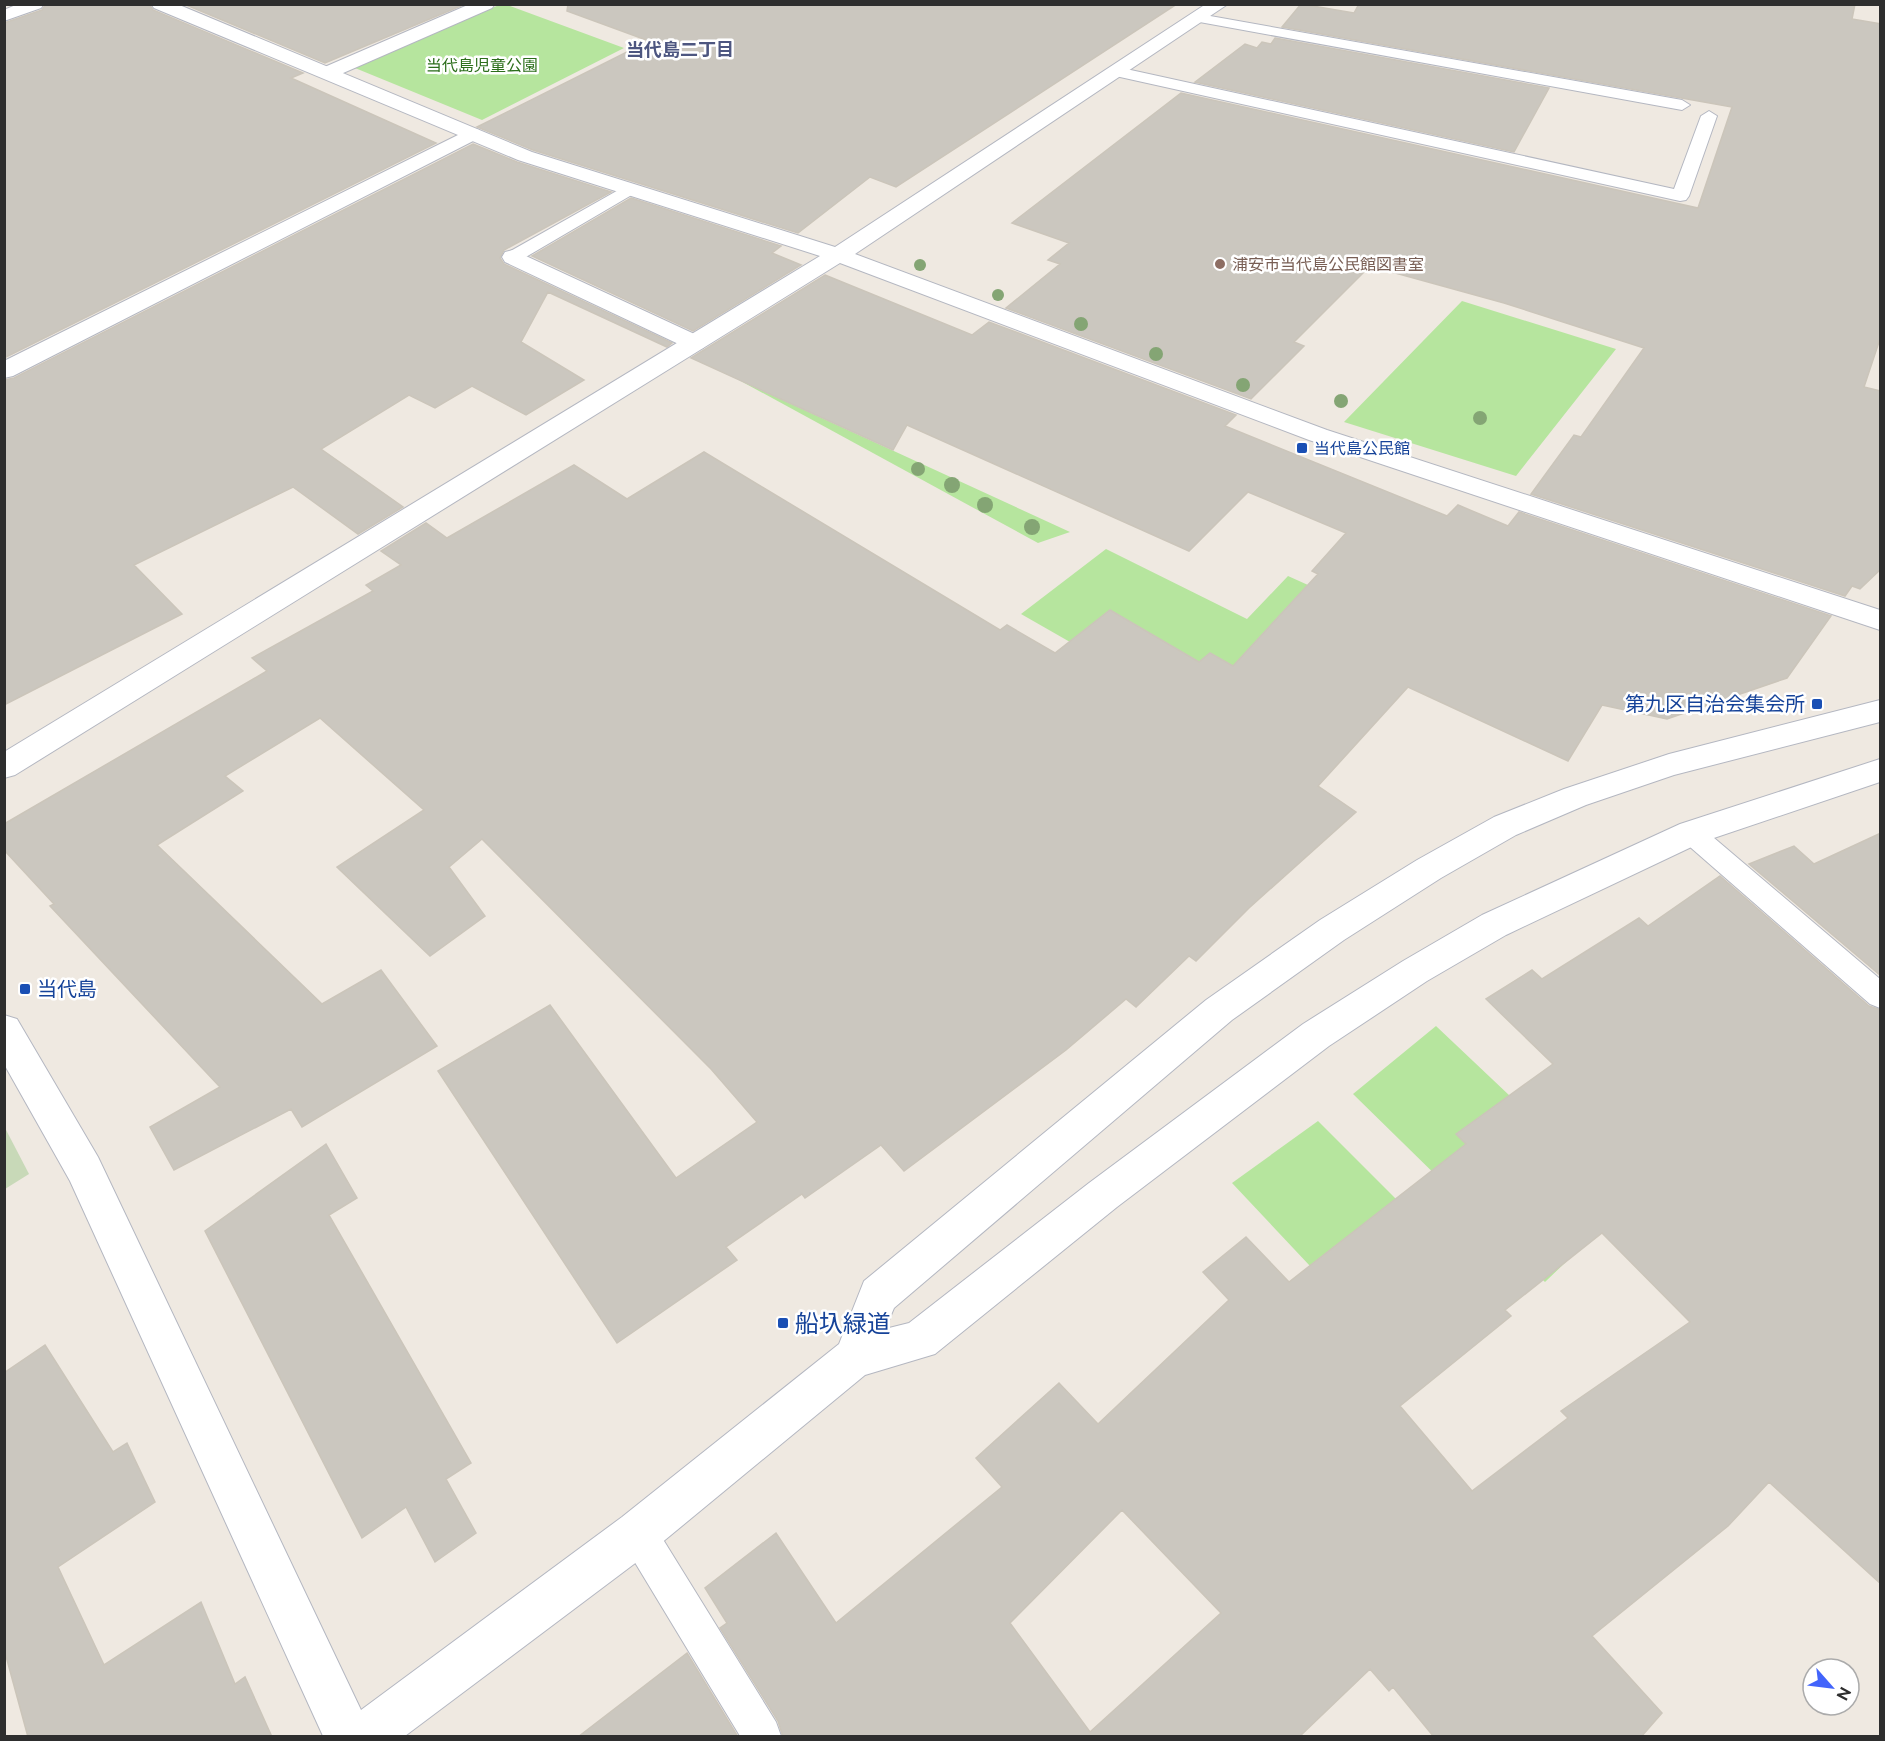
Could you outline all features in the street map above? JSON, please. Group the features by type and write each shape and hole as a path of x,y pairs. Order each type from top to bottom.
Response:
{"street":[{"path":"4,16 35,4"},
{"path":"160,4 525,156 838,255 1318,435 1881,620"},
{"path":"327,73 486,4"},
{"path":"4,767 838,255 1209,11"},
{"path":"4,371 472,134"},
{"path":"513,257 694,343"},
{"path":"854,1358 878,1294 1219,1010 1351,917 1505,826 1575,797 1669,765 1881,711"},
{"path":"366,1737 638,1533 854,1358 920,1340 1103,1195 1316,1035 1414,971 1494,925 1691,833 1881,770"},
{"path":"4,1030 84,1170 348,1737"}],"lane":[{"path":"1209,11 1682,105"},
{"path":"1117,72 1680,196 1709,116"},
{"path":"513,257 629,189"},
{"path":"1691,833 1881,996"},
{"path":"638,1533 762,1737"}],"green space":[{"name":"当代島児童公園","path":"499,5 507,5 624,48 482,120 355,68"},
{"path":"1462,301 1616,349 1516,476 1344,422"},
{"path":"737,379 1070,532 1038,543"},
{"path":"1106,549 1247,619 1288,576 1308,585 1235,667 1210,653 1181,679 1070,642 1021,614"},
{"path":"1436,1026 1510,1096 1496,1173 1569,1259 1545,1282 1353,1094"},
{"path":"1318,1121 1396,1199 1310,1266 1232,1183"},
{"path":"4,1126 29,1174 5,1189 4,1189"}],"building":[{"path":"46,4 149,4 153,10 303,73 291,78 436,143 4,358 4,23 42,10"},
{"path":"184,4 463,4 463,5 325,63"},
{"path":"568,4 1177,4 896,187 870,177 798,233 533,150 477,127 649,41 567,11"},
{"path":"1301,4 1354,13 1359,4 1855,4 1852,19 1881,24 1881,336 1864,387 1881,391 1881,569 1860,589 1852,586 1845,596 1531,494 1574,435 1581,437 1644,348 1504,303 1370,266 1294,342 1304,346 1251,399 1006,308 1060,264 1048,260 1069,243 1012,223 1181,93 1698,208 1732,107 1282,27"},
{"path":"1275,38 1549,88 1514,152 1195,82 1245,44 1257,48 1262,42 1271,44"},
{"path":"473,144 517,162 611,192 504,250 500,258 504,264 672,343 667,347 548,292 521,342 584,380 526,415 472,386 435,408 409,395 321,449 403,507 358,534 293,487 134,565 182,614 4,705 4,380 14,378"},
{"path":"631,198 781,246 772,253 801,265 693,331 532,256"},
{"path":"825,275 972,335 989,322 1236,415 1225,426 1447,516 1458,505 1508,526 1519,512 1831,616 1787,678 1667,719 1602,705 1568,761 1408,687 1318,786 1356,812 1249,908 1196,961 1189,956 1136,1007 1126,999 1066,1050 904,1171 881,1145 805,1198 802,1194 726,1247 737,1260 617,1343 438,1071 550,1005 676,1178 757,1122 711,1069 482,839 449,867 485,916 430,956 337,867 424,810 320,718 225,776 243,791 157,845 322,1004 381,970 437,1046 302,1127 291,1109 174,1170 150,1127 220,1087 50,906 54,904 4,850 4,824 267,671 252,658 373,591 366,585 401,565 381,551 426,523 447,538 574,465 627,499 704,452 1000,630 1007,625 1055,653 1110,610 1199,662 1210,653 1233,666 1318,574 1312,571 1346,533 1248,492 1189,551 907,425 893,450 691,358"},
{"path":"1881,833 1881,976 1749,864 1794,846 1814,864"},
{"path":"1720,876 1869,1006 1881,1010 1881,1584 1769,1482 1728,1526 1592,1636 1662,1713 1641,1737 1434,1737 1393,1687 1389,1691 1370,1669 1299,1737 783,1737 778,1721 720,1628 727,1623 705,1588 776,1533 836,1623 1002,1487 976,1458 1059,1383 1098,1424 1229,1300 1203,1272 1246,1237 1289,1282 1466,1144 1456,1134 1553,1064 1486,999 1532,970 1542,979 1639,918 1648,926","holes":["1602,1233 1690,1322 1561,1411 1568,1418 1472,1491 1400,1406 1511,1316 1505,1310","1122,1510 1221,1613 1090,1732 1010,1623"]},
{"path":"326,1144 357,1198 329,1215 471,1463 446,1479 476,1533 435,1562 406,1507 362,1538 205,1231"},
{"path":"45,1345 113,1452 127,1443 155,1502 58,1567 104,1665 201,1602 235,1684 245,1677 272,1737 28,1737 4,1649 4,1373"},
{"path":"687,1653 738,1737 578,1737"}],"place":[{"name":"浦安市当代島公民館図書室","path":"1220,264"},
{"name":"当代島公民館","path":"1302,448"},
{"name":"第九区自治会集会所","path":"1817,704"},
{"name":"当代島","path":"25,989"},
{"name":"船圦緑道","path":"783,1323"}],"district":[{"name":"当代島二丁目","path":"680,49"}]}
